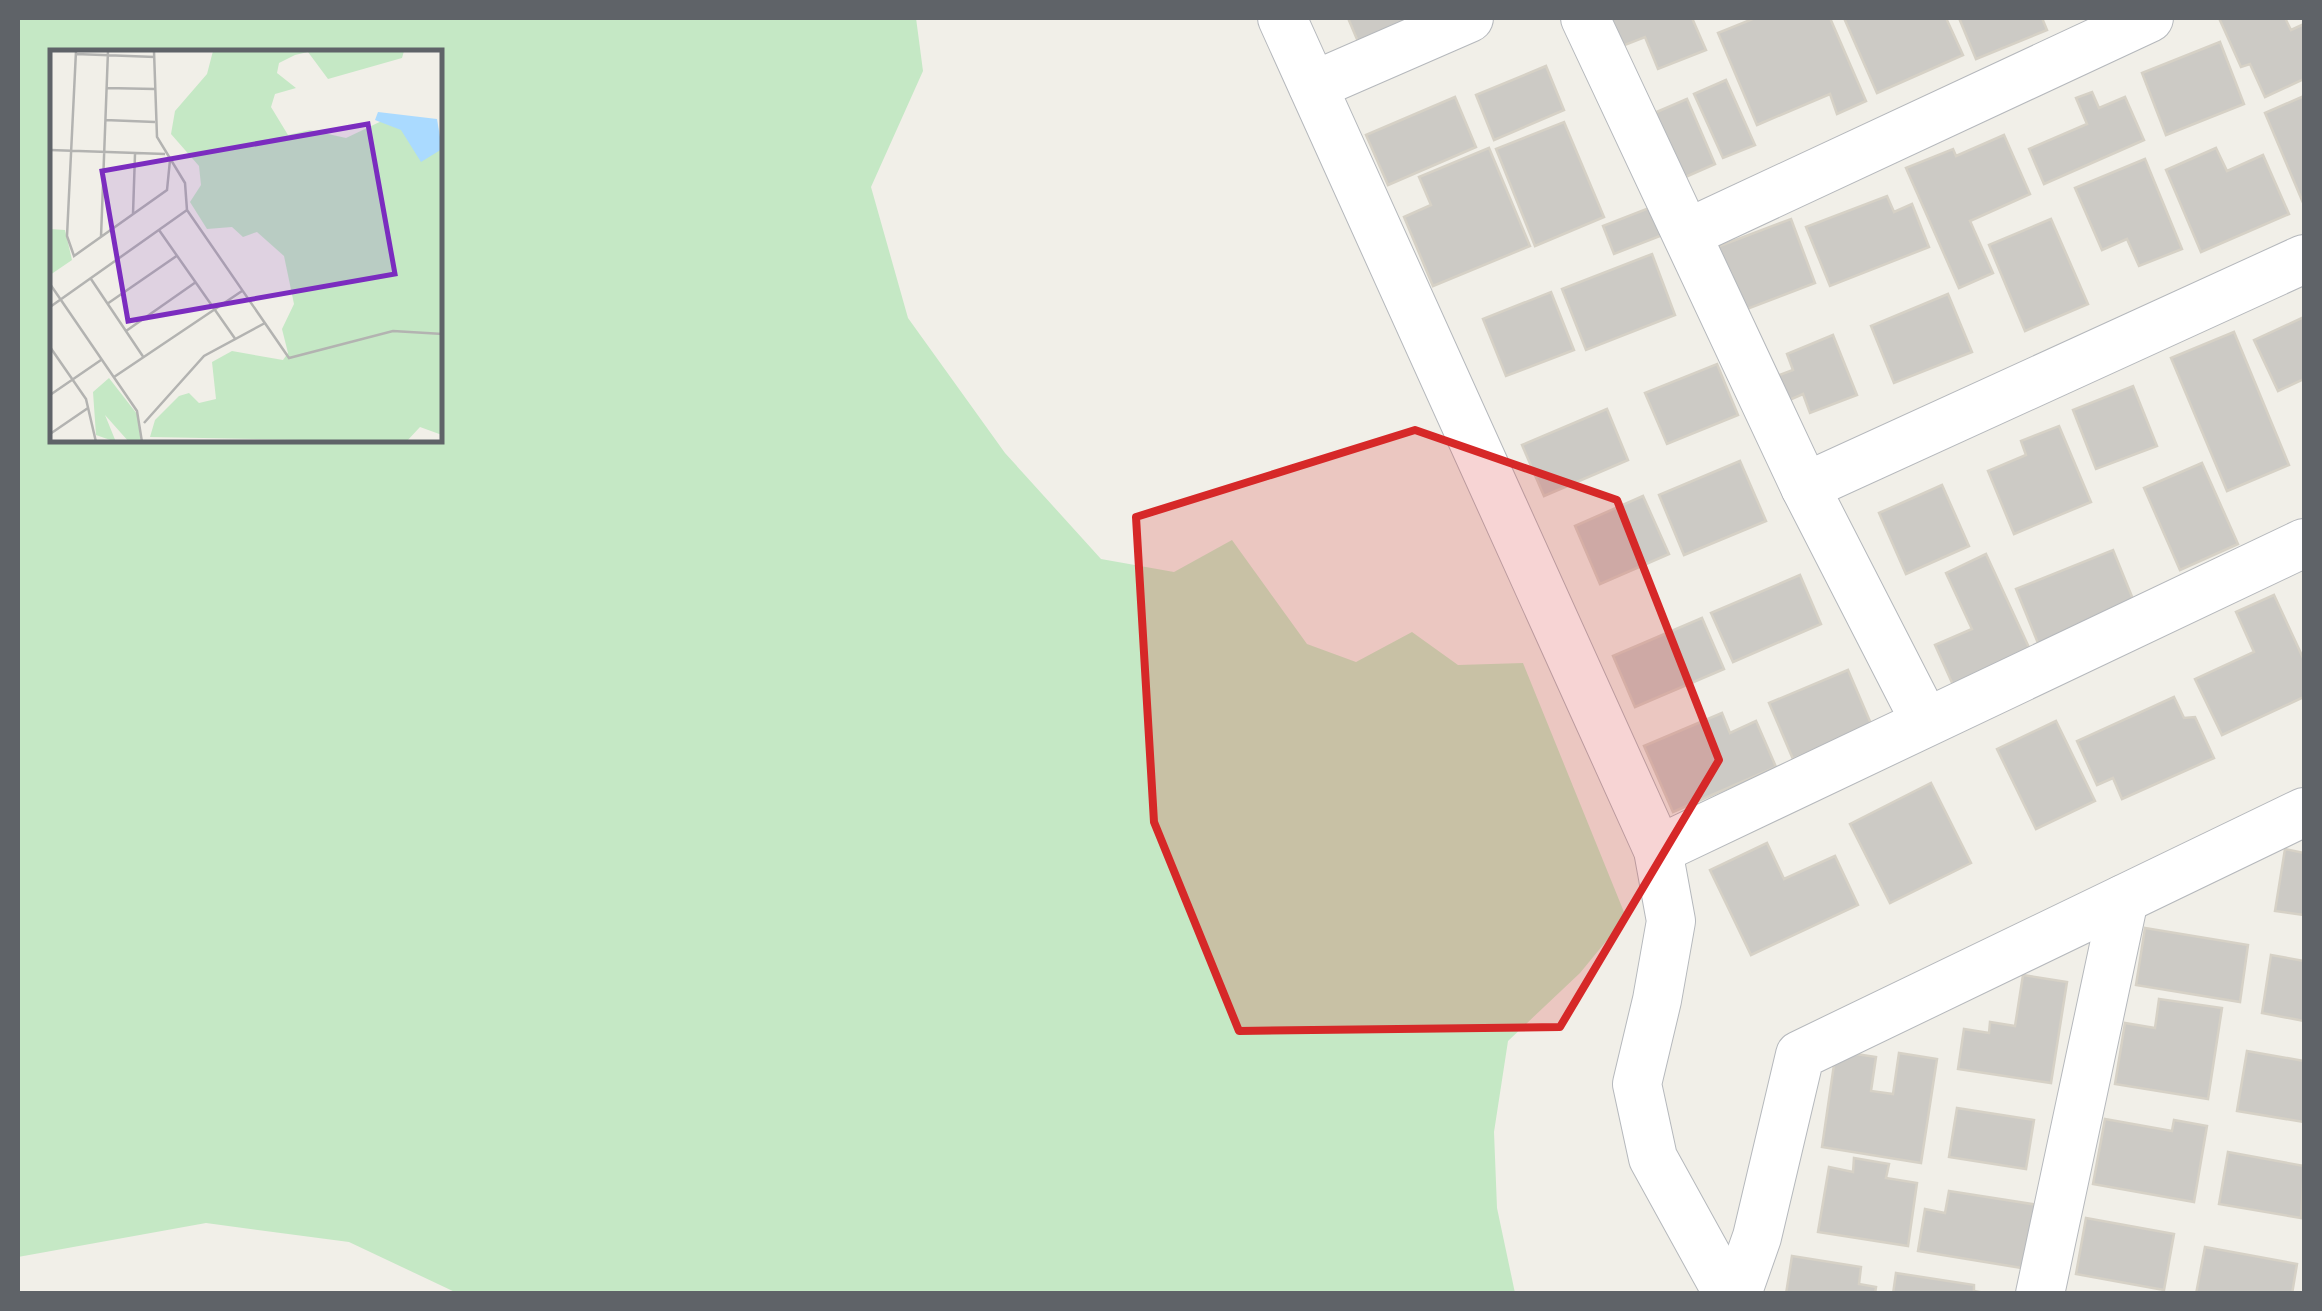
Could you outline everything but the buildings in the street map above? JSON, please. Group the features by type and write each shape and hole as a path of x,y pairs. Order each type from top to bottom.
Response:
{"street":[{"path":"1282,18 1658,850 1671,921 1636,1084 1653,1158 1728,1294"},
{"path":"1313,86 1469,18"},
{"path":"1586,18 1805,487 1925,721"},
{"path":"1688,233 2149,18"},
{"path":"1805,487 2304,259"},
{"path":"1658,850 2304,543"},
{"path":"1737,1294 1757,1237 1800,1054 2304,812"},
{"path":"2040,1294 2124,899"}],"highlighted area":[{"path":"1415,430 1617,500 1719,760 1560,1027 1239,1031 1154,822 1136,517"}],"green space":[{"path":"18,18 916,18 923,71 871,187 908,318 1005,453 1101,559 1174,572 1232,540 1307,644 1356,662 1412,632 1458,665 1523,663 1626,917 1580,973 1508,1041 1494,1132 1497,1208 1515,1293 457,1293 349,1242 206,1223 18,1257"}]}
